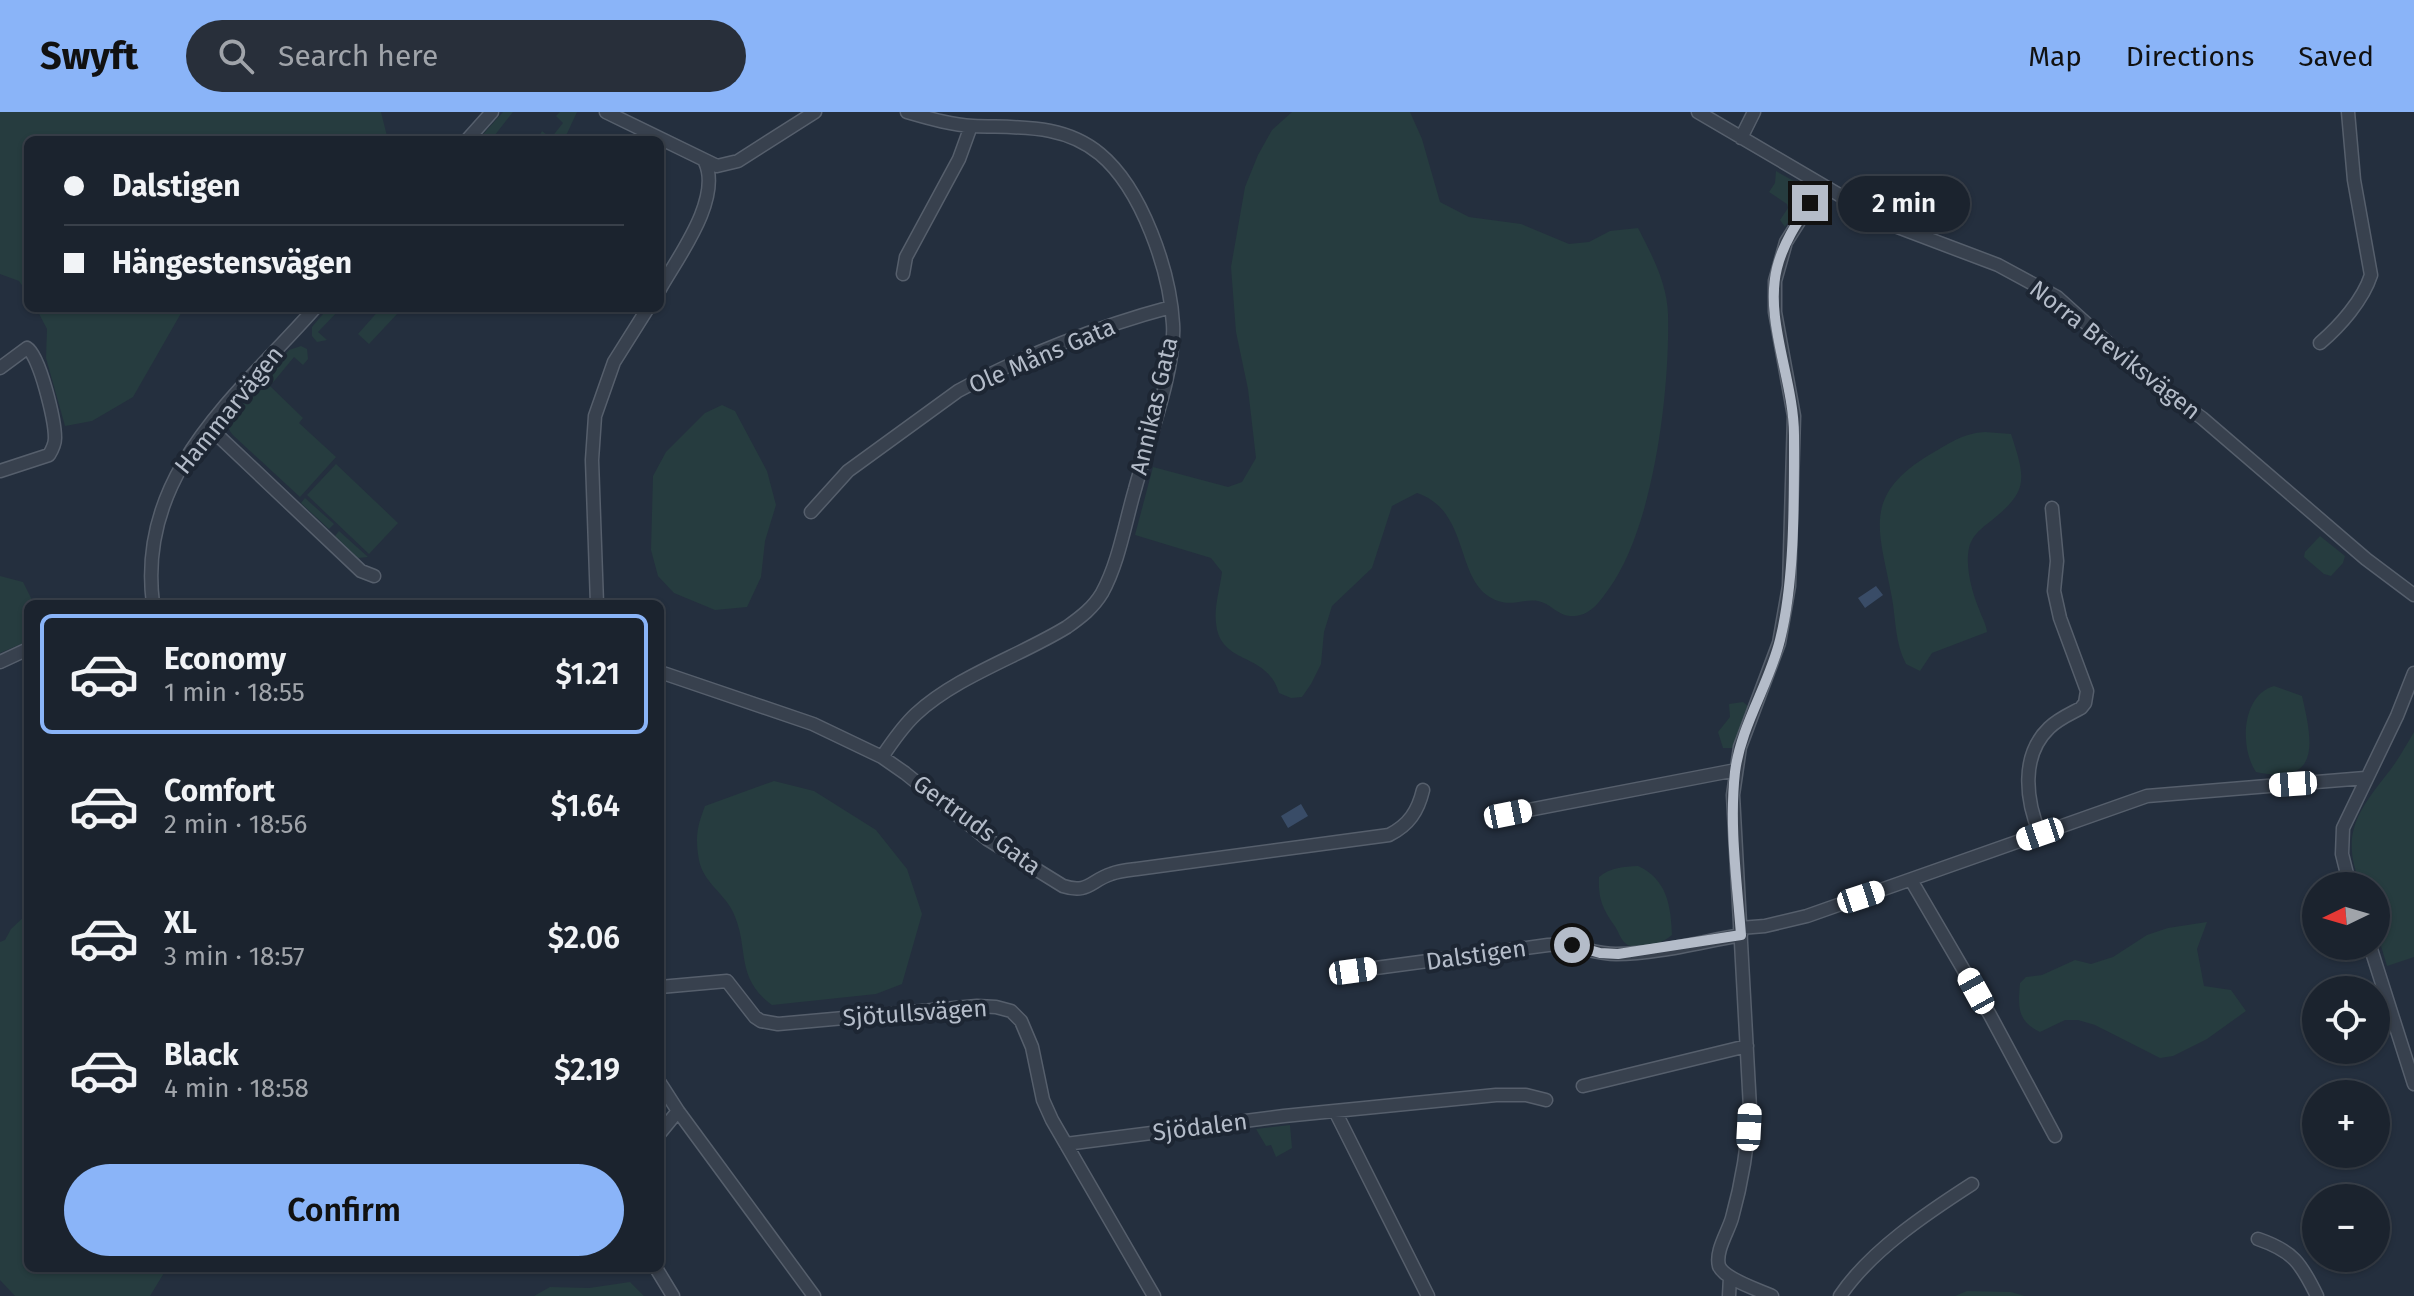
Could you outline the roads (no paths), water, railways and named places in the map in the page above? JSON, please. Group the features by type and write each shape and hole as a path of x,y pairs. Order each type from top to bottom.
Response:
{"street":[{"path":"471,136 492,112"},
{"path":"606,112 654,136"},
{"path":"664,141 717,166 738,161 815,112"},
{"name":"Annikas Gata","path":"882,757 901,730 928,704 947,690 1067,627 1085,615 1101,594 1117,551 1168,369 1173,326 1158,252 1136,200 1101,155 1073,138 1049,130 1024,126 971,126 907,112"},
{"name":"Norra Breviksvägen","path":"1698,112 1887,223 1998,265 2057,297 2150,381 2202,418 2366,559 2414,595"},
{"path":"1741,138 1754,112"},
{"path":"2320,343 2340,325 2371,275 2354,180 2348,112"},
{"path":"903,274 906,257 959,159 971,126"},
{"path":"664,282 701,213 709,179 705,162"},
{"path":"1772,1296 1730,1277 1722,1271 1719,1258 1737,1199 1747,1150 1750,1108 1734,831 1736,770 1740,747 1779,643 1789,586 1794,416 1775,312 1775,281 1786,242 1822,185"},
{"name":"Ole Måns Gata","path":"811,512 848,471 958,391 1064,344 1136,316 1171,307"},
{"name":"Hammarvägen","path":"153,600 151,564 158,520 177,469 209,427 311,312"},
{"path":"597,600 592,460 595,416 614,362 645,312"},
{"path":"0,368 27,348 32,351 56,440 49,455 0,471"},
{"path":"209,427 361,571 374,576"},
{"path":"2040,834 2032,814 2028,789 2035,751 2048,729 2081,708 2087,691 2060,618 2054,591 2057,561 2052,508"},
{"path":"0,662 24,651"},
{"name":"Gertruds Gata","path":"664,673 813,724 882,757 987,839 1063,886 1073,889 1090,886 1110,874 1137,869 1389,835 1414,816 1423,790"},
{"path":"2346,872 2342,854 2343,828 2397,716 2414,673"},
{"path":"1508,814 1736,770"},
{"name":"Dalstigen","path":"1353,971 1548,945 1572,945 1609,954 1631,953 1786,922 2118,804 2158,794 2365,778"},
{"path":"1911,880 1990,1015 2055,1136"},
{"path":"2374,960 2414,1084"},
{"name":"Sjötullsvägen","path":"664,987 727,981 755,1017 778,1024 977,1006 1011,1011 1027,1032 1043,1100 1154,1296"},
{"path":"1583,1086 1747,1046"},
{"path":"664,1089 814,1296"},
{"name":"Sjödalen","path":"1066,1144 1496,1095 1526,1095 1546,1100"},
{"path":"664,1128 678,1111"},
{"path":"1335,1111 1428,1296"},
{"path":"1840,1296 1855,1277 1903,1233 1972,1184"},
{"path":"2258,1239 2290,1252 2306,1273 2317,1296"},
{"path":"658,1272 673,1296"},
{"path":"1729,1296 1730,1277"}],"water":[{"path":"1876,586 1883,595 1865,608 1858,598"},
{"path":"1301,804 1308,816 1288,828 1281,816"}]}
